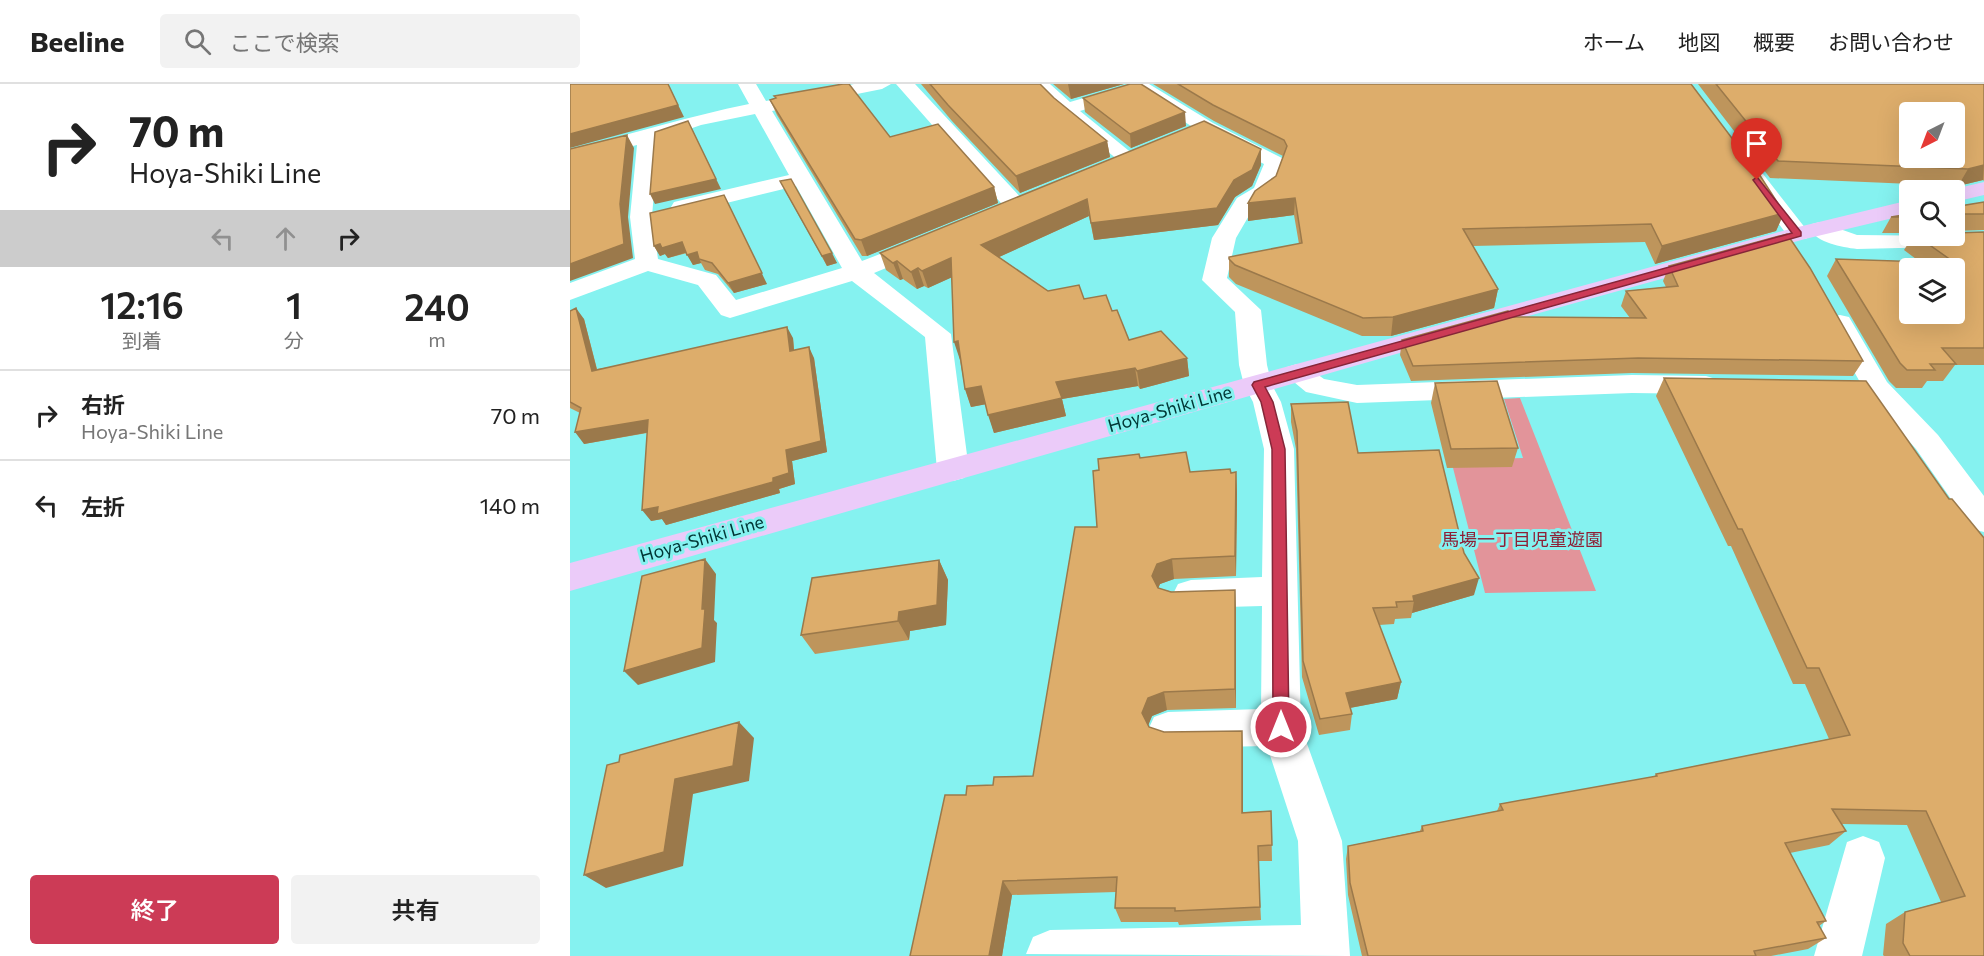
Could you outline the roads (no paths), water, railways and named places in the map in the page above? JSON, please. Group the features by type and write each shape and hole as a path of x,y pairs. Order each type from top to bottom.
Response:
{"main road":[{"path":"1965,193 1984,188"},
{"name":"Hoya-Shiki Line","path":"570,577 1802,233 1899,210"}],"street":[{"path":"747,84 856,272 938,334 953,470"},
{"path":"570,155 648,137 696,120 882,84"},
{"path":"905,84 1025,202 994,215"},
{"path":"1040,84 1120,162 1151,150"},
{"path":"1050,954 1326,952 1320,841 1281,727 1279,449 1267,402 1258,385 1248,310 1214,280 1224,238 1245,203 1263,192 1275,162 1206,127 1141,87 1066,109"},
{"path":"1184,136 1206,127"},
{"path":"647,263 641,217 648,137"},
{"path":"1743,162 1802,233 1804,263"},
{"path":"641,217 800,179"},
{"path":"1802,233 1857,242 1984,239"},
{"path":"570,292 647,263 707,280 730,310 856,272 941,237"},
{"path":"1827,300 1876,387 1927,442 1984,520"},
{"path":"1297,374 1316,386 1357,394 1632,384 1737,386"},
{"path":"1841,386 1876,387"},
{"path":"1175,595 1279,591"},
{"path":"1168,730 1281,727"},
{"path":"1838,956 1863,858"}],"park label":[{"name":"馬場一丁目児童遊園","path":"1522,540"}]}
